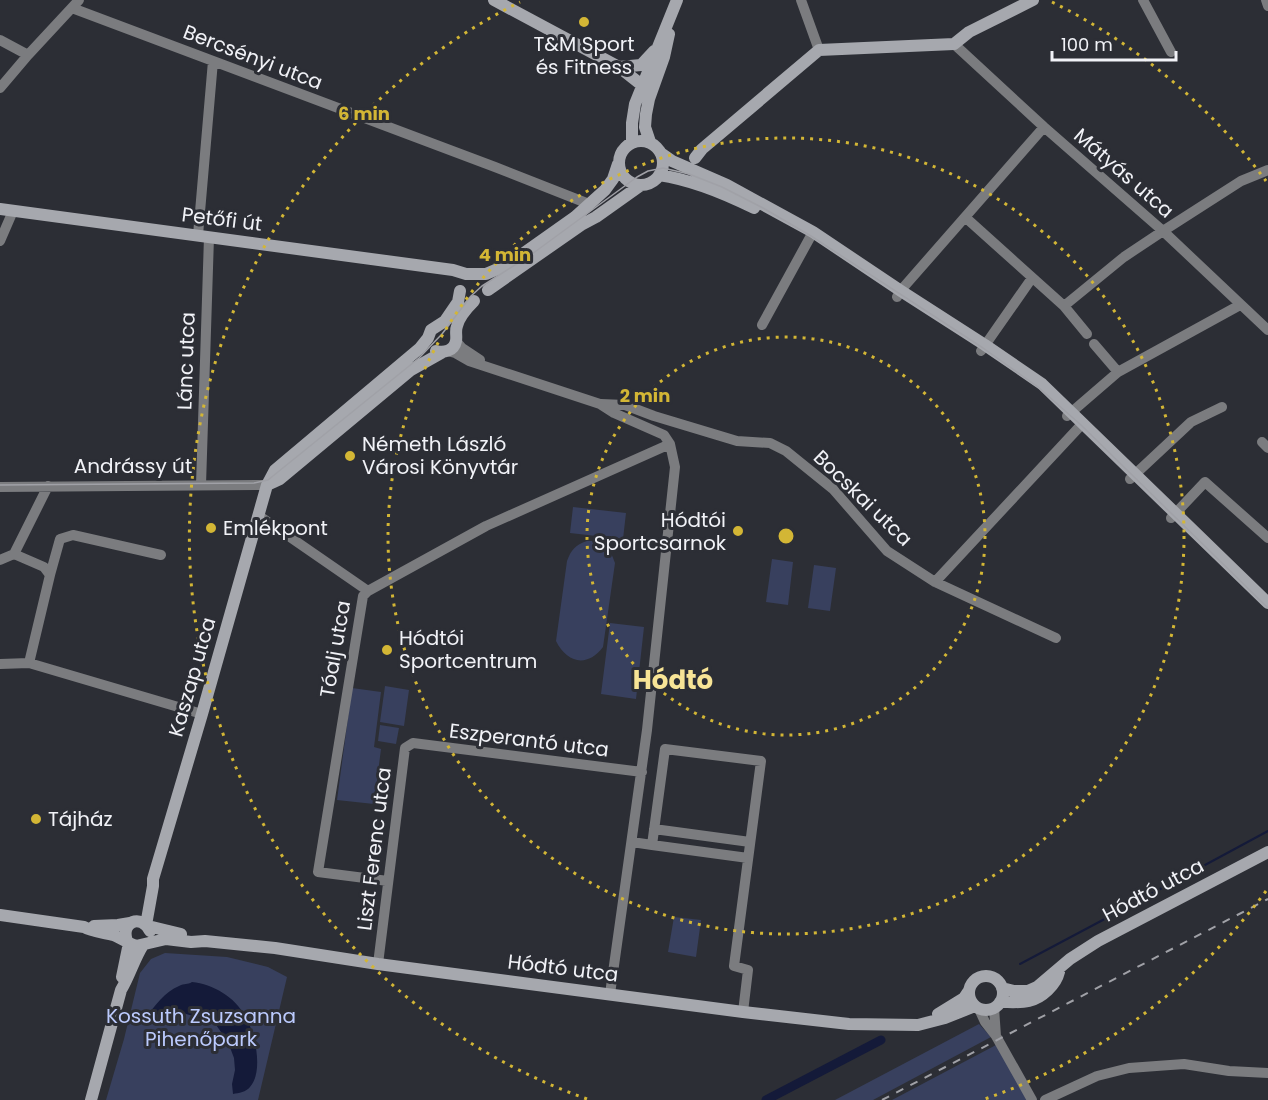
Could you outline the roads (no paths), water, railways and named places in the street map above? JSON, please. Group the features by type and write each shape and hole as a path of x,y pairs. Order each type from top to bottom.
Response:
{"street":[{"path":"494,0 619,67 643,86 649,99"},
{"path":"632,142 635,104 677,0"},
{"path":"650,142 645,127 646,114 664,57 677,0"},
{"path":"801,0 819,50"},
{"path":"693,163 702,149 819,50 954,44 969,32 1033,0"},
{"path":"1143,0 1171,52"},
{"path":"1266,0 1268,6"},
{"path":"0,88 75,4"},
{"name":"Bercsényi utca","path":"75,4 213,61 589,204"},
{"path":"0,40 28,55"},
{"name":"Mátyás utca","path":"954,44 1044,128 1163,231 1268,330"},
{"path":"619,67 641,64 657,49"},
{"name":"Lánc utca","path":"201,486 203,236 213,61"},
{"path":"899,294 1044,128"},
{"path":"267,485 275,470 420,348 432,330 445,321 458,302 463,279 475,274 489,274 507,266 575,217 606,190 613,179 621,151 632,142 644,141 655,145 672,162 693,163 811,236 983,348 1081,425 1268,613"},
{"path":"618,164 620,172 630,183 648,184 655,181 663,168 662,154"},
{"path":"1064,306 1124,257 1163,231 1241,181 1268,170"},
{"path":"659,176 687,180 731,197 811,236"},
{"path":"267,485 280,479 411,370 452,349 456,338 456,326 462,316 474,302 483,298 488,290 641,185"},
{"path":"0,241 6,210"},
{"name":"Petőfi út","path":"6,210 475,274"},
{"path":"965,217 1064,306 1087,334"},
{"path":"762,325 811,236"},
{"path":"440,268 454,279 466,299 474,302"},
{"path":"475,274 486,280 488,290"},
{"path":"983,348 1032,278"},
{"path":"1069,414 1118,372 1240,305"},
{"path":"439,325 452,328 456,338"},
{"path":"428,338 434,349 445,352"},
{"name":"Bocskai utca","path":"456,338 462,348 496,369"},
{"path":"1094,344 1118,372"},
{"name":"Bocskai utca","path":"445,352 454,353 469,361 600,404 614,413 664,435 670,444"},
{"name":"Bocskai utca","path":"600,404 625,405 737,441 770,443 786,450 833,489 887,551 935,582 1056,638"},
{"path":"1133,477 1191,422 1222,407"},
{"path":"935,582 1081,425"},
{"path":"610,994 648,724 675,467 670,444"},
{"name":"Tóalj utca","path":"388,881 318,872 363,596 368,591 486,526 670,444"},
{"path":"1173,516 1205,482 1268,538"},
{"name":"Andrássy út","path":"0,487 267,485"},
{"name":"Kaszap utca","path":"147,925 153,879 267,485"},
{"path":"0,560 14,554 48,486"},
{"path":"258,515 368,591"},
{"path":"1173,516 1268,603"},
{"path":"29,663 60,539 73,535 161,555"},
{"path":"14,554 44,567 50,574"},
{"path":"0,664 29,663 202,714"},
{"name":"Eszperantó utca","path":"413,743 642,772"},
{"name":"Liszt Ferenc utca","path":"378,964 405,748 413,743"},
{"path":"652,844 665,748 761,761 734,966 748,970 743,1012"},
{"path":"654,829 750,842"},
{"path":"632,842 748,858"},
{"name":"Hódtó utca","path":"1002,988 1028,991 1037,987 1070,959 1098,941 1268,852"},
{"name":"Kaszap utca","path":"132,922 153,879"},
{"path":"0,915 84,927 136,946 144,944"},
{"path":"122,990 128,942 125,933 132,922"},
{"path":"84,927 141,922 147,925 150,933 136,957 122,990 91,1100"},
{"name":"Hódtó utca","path":"147,925 198,937 205,941"},
{"name":"Hódtó utca","path":"144,944 166,939 275,948 378,964 849,1024 918,1024 977,1008"},
{"name":"Hódtó utca","path":"997,1005 1028,1001 1040,996 1058,977 1059,968"},
{"path":"996,1036 997,1005 1003,993 996,980 984,976 972,982 968,992 971,1002 996,1036 1032,1100"},
{"name":"Hódtó utca","path":"918,1024 951,1007 964,998 968,992"},
{"path":"977,1008 985,1010 997,1005"},
{"path":"1045,1100 1097,1076 1129,1068 1184,1064 1229,1071 1268,1073"}],"waterway":[{"path":"1205,865 1268,831"},
{"path":"1145,897 1196,870"},
{"path":"1020,964 1116,913"},
{"path":"766,1100 881,1040"}],"tram line":[{"path":"0,485 254,483 268,480 419,358 482,286 532,254 637,177 648,171 663,168 689,174 722,187 811,236 983,348 1038,387 1081,425 1268,608"}],"railway":[{"path":"882,1100 1268,899"}],"place":[{"name":"T&M Sport és Fitness","path":"584,22"},
{"name":"Németh László Városi Könyvtár","path":"350,456"},
{"name":"Emlékpont","path":"211,528"},
{"name":"Hódtói Sportcsarnok","path":"738,531"},
{"name":"Hódtói Sportcentrum","path":"387,650"},
{"name":"Tájház","path":"36,819"}],"district":[{"name":"Hódtó","path":"673,680"}],"park label":[{"name":"Kossuth Zsuzsanna Pihenőpark","path":"201,1028"}]}
